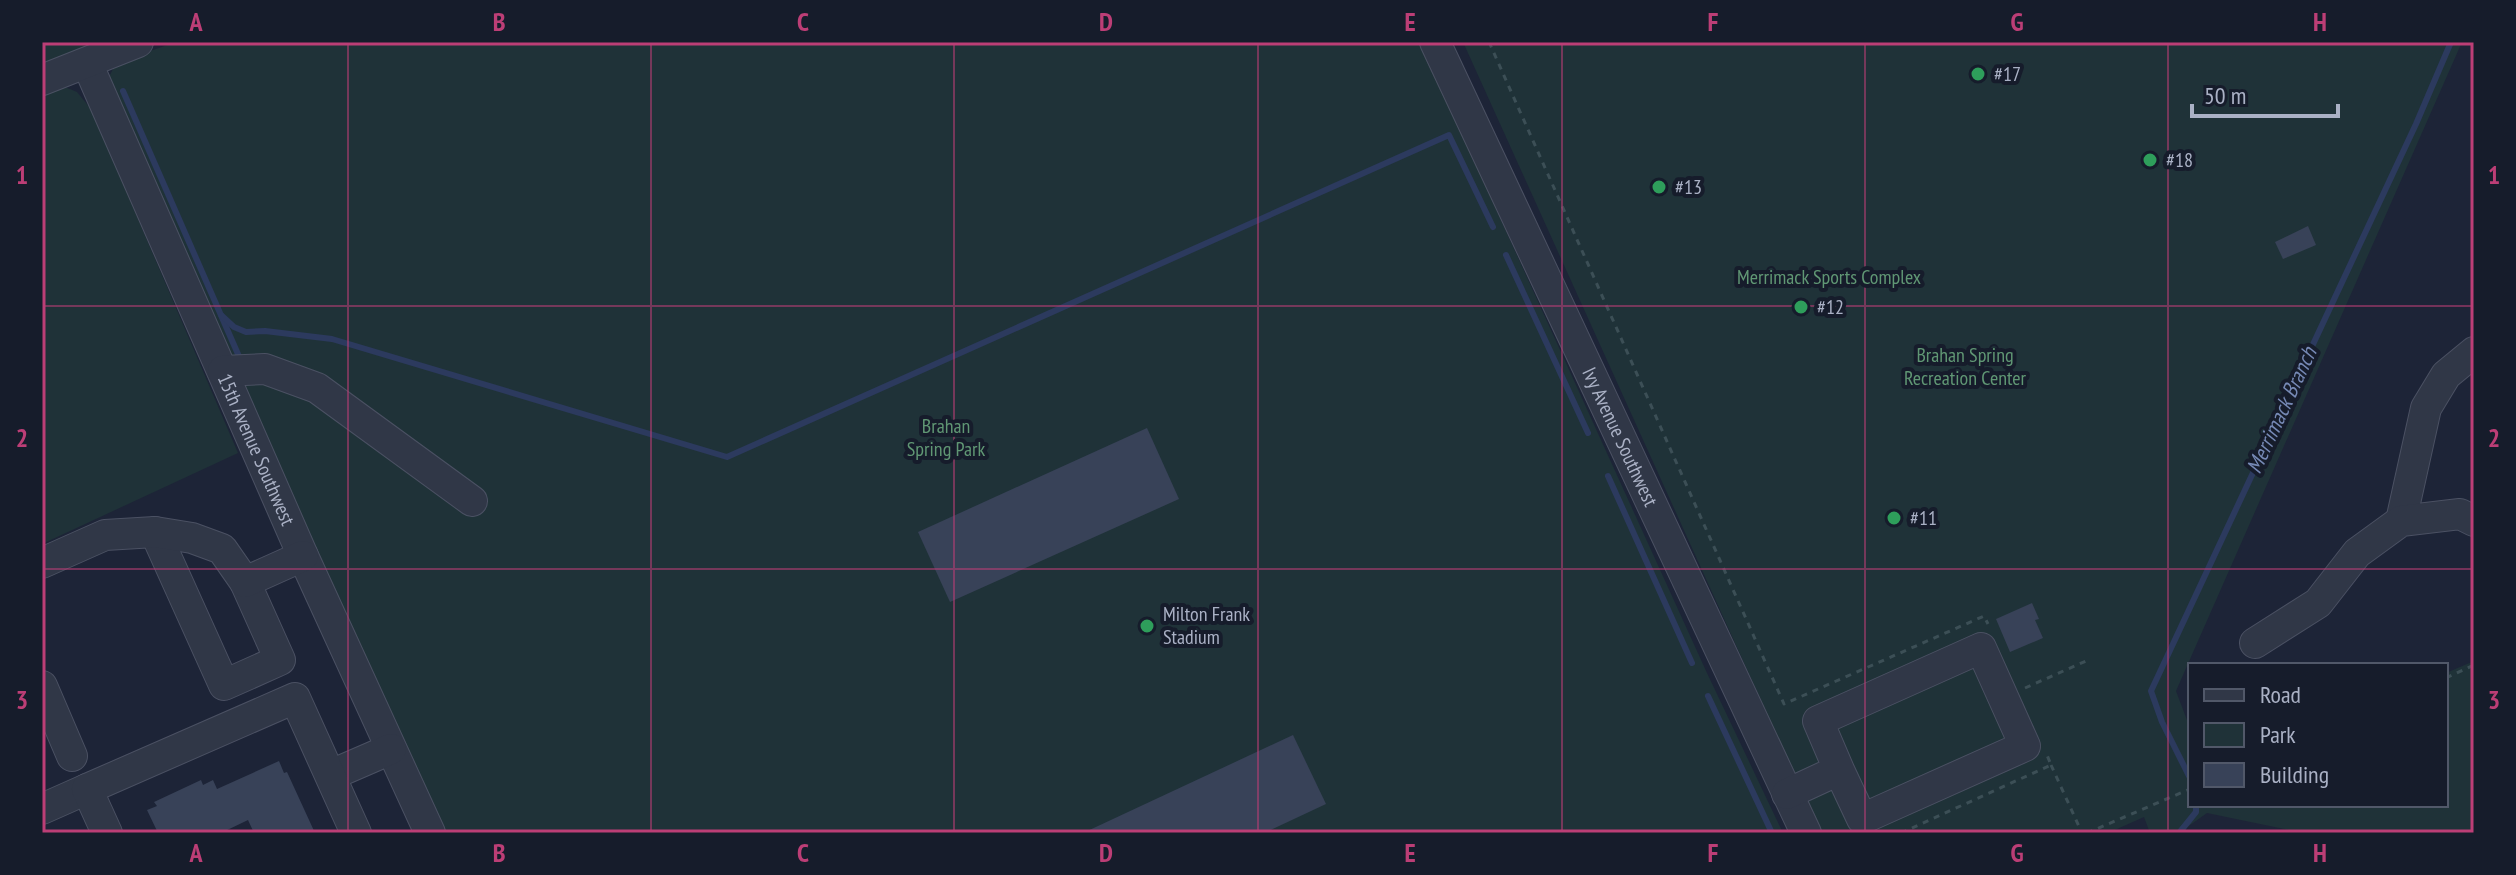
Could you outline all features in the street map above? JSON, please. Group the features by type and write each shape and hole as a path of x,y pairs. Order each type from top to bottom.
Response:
{"street":[{"path":"42,80 138,42"},
{"name":"Ivy Avenue Southwest","path":"1435,42 1806,833"},
{"name":"15th Avenue Southwest","path":"87,63 303,556 430,833"},
{"path":"2401,521 2426,408 2446,375 2474,352"},
{"path":"223,371 265,369 317,388 472,501"},
{"path":"2255,643 2318,603 2357,553 2401,521 2460,514 2474,521"},
{"path":"42,563 105,535 155,532 192,538 222,549 245,582 280,660 224,685 155,532"},
{"path":"245,582 303,556"},
{"path":"1981,648 2025,746 1862,819 1839,770 1818,721 1981,648"},
{"path":"44,695 72,756"},
{"path":"42,809 295,698 356,833"},
{"path":"331,775 391,749"},
{"path":"1787,794 1839,770"},
{"path":"87,789 107,833"}],"path":[{"path":"1489,42 1784,704 1984,616 1990,628"},
{"path":"2018,691 2086,661"},
{"path":"2448,677 2474,665"},
{"path":"2046,753 2085,833 2188,790"},
{"path":"1901,833 2051,765"}],"green space":[{"path":"42,42 106,42 42,69"},
{"name":"Brahan Spring Park","path":"176,42 1420,42 1783,833 443,833 108,89 116,63"},
{"name":"Brahan Spring Recreation Center","path":"1463,42 2462,42 2176,691 2188,723 2188,807 2448,807 2448,672 2474,661 2474,833 2304,833 2207,813 2179,833 2150,833 2144,817 2108,833 1821,833"},
{"path":"65,87 77,92 91,109 238,453 42,544 42,91"}],"building":[{"path":"2308,226 2316,245 2283,259 2275,242"},
{"path":"1147,428 1179,499 950,602 918,532"},
{"path":"2032,603 2043,638 2010,652 1996,619"},
{"path":"1293,735 1326,804 1264,833 1083,833"},
{"path":"279,761 315,833 254,833 248,820 221,833 158,833 147,810 157,806 154,802 201,780 203,785 213,780 217,789"}],"waterway":[{"name":"Merrimack Branch","path":"2188,774 2162,722 2151,691 2416,124 2451,42"},
{"path":"123,91 241,361"},
{"path":"221,315 234,327 246,332 265,331 332,339 727,457 1449,135 1493,227"},
{"path":"1506,255 1588,433"},
{"path":"1608,476 1692,663"},
{"path":"1708,696 1772,833"},
{"name":"Merrimack Branch","path":"2179,833 2196,812 2196,807"}],"place":[{"name":"#17","path":"1978,74"},
{"name":"#18","path":"2150,160"},
{"name":"#13","path":"1659,187"},
{"name":"#12","path":"1801,307"},
{"name":"#11","path":"1894,518"},
{"name":"Milton Frank Stadium","path":"1147,626"}],"park label":[{"name":"Merrimack Sports Complex","path":"1829,277"}]}
